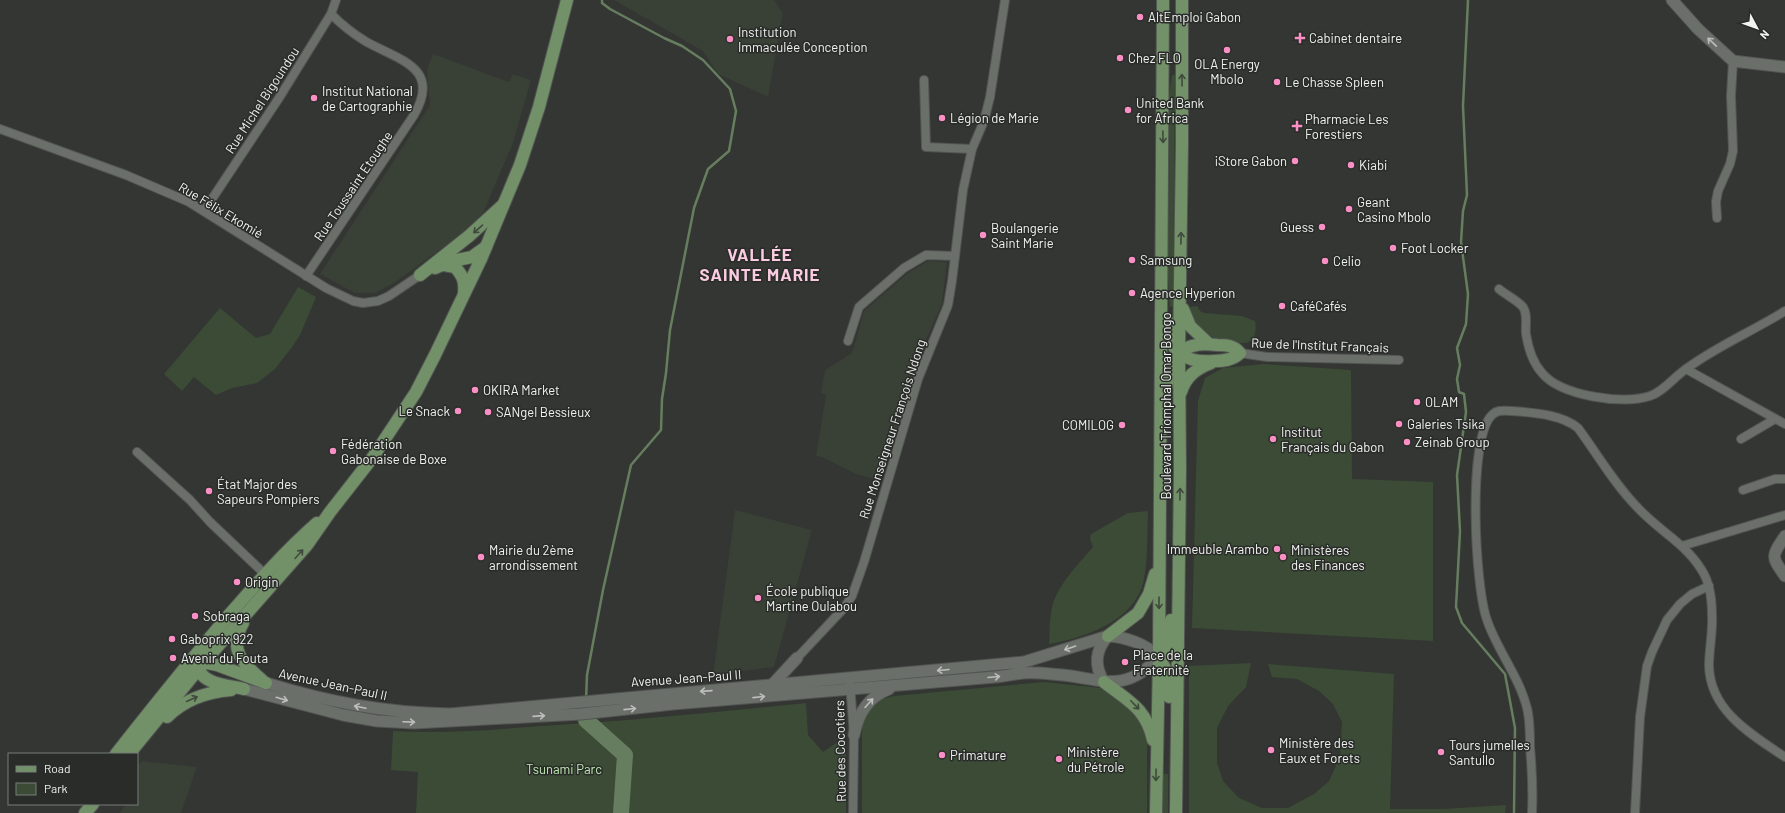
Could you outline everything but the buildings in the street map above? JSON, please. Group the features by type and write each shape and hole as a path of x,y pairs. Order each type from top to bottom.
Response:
{"main road":[{"path":"117,753 204,645 266,580 299,538 330,512 373,457 425,376 505,203 530,139 567,0"},
{"name":"Boulevard Triomphal Omar Bongo","path":"1156,813 1159,657 1163,0"},
{"path":"1162,98 1169,67 1171,0"},
{"name":"Boulevard Triomphal Omar Bongo","path":"1176,813 1180,521 1179,353 1181,297 1182,0"},
{"path":"1181,26 1185,12 1191,0"},
{"path":"1672,0 1698,29 1733,61 1785,67"},
{"path":"420,275 448,253 505,203"},
{"path":"448,253 457,247 470,245 476,247 482,252"},
{"path":"1160,452 1166,419 1168,370 1171,363 1179,353 1189,346 1209,344 1231,346 1240,353 1231,359 1214,361 1190,360 1179,353 1174,348 1169,338 1167,292 1162,251"},
{"path":"420,275 442,265 472,257 482,252"},
{"path":"442,265 448,264 456,267 463,275 465,284 464,294"},
{"path":"1181,297 1187,323 1196,334 1209,344"},
{"path":"1179,399 1188,377 1198,368 1214,361"},
{"path":"1159,657 1168,644 1170,636 1173,552 1180,521"},
{"path":"1785,536 1774,555 1774,559 1785,576"},
{"path":"1157,758 1150,728 1142,712 1133,702 1104,682 1098,669 1097,657 1101,644 1108,636 1134,617 1142,608 1152,584 1159,545"},
{"path":"266,580 238,634 237,649 246,665 266,683"},
{"path":"244,689 208,680 204,677 200,666 200,656 252,593 266,580"},
{"path":"131,753 200,666 251,609"},
{"path":"1108,636 1115,636 1133,641 1148,648 1159,657 1167,672 1169,681 1169,756 1176,793"},
{"name":"Avenue Jean-Paul II","path":"244,689 336,714 384,721 414,723 448,722 586,713 673,704 1024,662 1108,636"},
{"name":"Avenue Jean-Paul II","path":"266,683 365,708 410,713 472,712 580,701 808,682 900,685 1024,673 1062,675 1104,682 1117,682 1131,678 1143,672 1159,657"},
{"path":"796,658 794,670 796,674 800,679 808,682"},
{"path":"772,685 796,658"},
{"path":"130,736 136,731 181,677 200,666 217,665 266,683"},
{"path":"854,735 859,714 866,705 877,694 900,685"},
{"path":"135,753 166,718 183,703 209,693 244,689"},
{"path":"85,813 92,805"}],"street":[{"name":"Rue Michel Bigoundou","path":"204,211 279,98 332,14 336,0"},
{"name":"Rue Monseigneur François Ndong","path":"796,658 844,608 852,596 864,562 918,379 948,305 963,190 972,149 984,121 990,97 1006,0"},
{"name":"Rue Toussaint Etoughe","path":"306,276 414,115 421,103 423,90 422,79 416,69 410,64 354,33 332,14"},
{"path":"1717,218 1716,202 1718,191 1730,164 1733,151 1731,96 1733,61"},
{"path":"924,80 926,147 972,149"},
{"name":"Rue Félix Ekomié","path":"0,129 169,192 204,211 306,276 344,298 353,301 371,303 388,296 420,275"},
{"path":"848,341 859,307 904,268 926,255 955,256"},
{"path":"1499,289 1525,311 1526,335 1534,360 1546,378 1566,390 1604,399 1641,398 1657,393 1686,369 1785,311"},
{"name":"Rue de l'Institut Français","path":"1240,353 1267,357 1399,360"},
{"path":"1686,369 1785,424"},
{"path":"1532,813 1533,793 1527,708 1516,681 1486,619 1478,570 1475,530 1479,454 1486,424 1492,415 1499,410 1526,412 1559,418 1570,422 1578,428 1638,509 1682,546 1701,568 1709,586 1712,605 1713,630 1709,666 1712,690 1724,708 1739,726 1785,757"},
{"path":"1741,439 1775,419"},
{"path":"137,452 190,500 266,580"},
{"path":"1743,490 1775,478 1785,479"},
{"path":"1682,546 1785,514"},
{"path":"1635,813 1640,717 1647,666 1667,620 1680,604 1692,594 1709,586"},
{"name":"Rue des Cocotiers","path":"850,684 854,735 853,813"}],"shaded area":[{"name":"Institution Immaculée Conception","path":"614,0 774,0 783,13 768,97 718,74 703,51"},
{"path":"433,54 509,82 513,74 531,80 513,143 483,213 467,230 394,283 375,293 355,293 320,274 430,105 427,69"},
{"path":"928,261 947,262 942,304 919,355 880,481 856,474 822,457 816,456 826,395 821,393 825,370 852,353 864,311 908,273"},
{"name":"École publique Martine Oulabou","path":"735,510 812,530 774,667 713,675"},
{"path":"142,761 197,767 181,813 120,813 125,805 138,805 138,766"}],"green space":[{"path":"1172,75 1175,75 1173,306 1170,307 1167,264 1169,95"},
{"path":"298,287 316,297 300,335 275,369 257,383 232,388 216,395 194,377 182,391 164,374 220,308 256,338 270,334"},
{"path":"1197,306 1200,311 1204,313 1242,316 1255,321 1256,328 1253,338 1245,343 1227,341 1209,336 1196,325 1191,317 1190,307"},
{"path":"1264,364 1351,370 1352,479 1433,482 1433,641 1192,628 1198,401 1205,378 1223,368"},
{"path":"1148,511 1147,554 1144,579 1139,593 1131,606 1107,625 1093,632 1049,644 1053,604 1060,589 1070,574 1093,547 1090,538 1091,534 1128,513"},
{"path":"1251,663 1246,687 1228,706 1217,728 1217,763 1223,781 1239,798 1262,808 1288,808 1314,794 1329,781 1340,757 1342,722 1333,704 1319,691 1297,679 1272,677 1268,664 1394,674 1390,809 1444,809 1506,805 1505,813 1189,813 1189,666"},
{"path":"1044,682 1101,688 1107,690 1130,706 1147,733 1147,813 862,813 862,724 868,712 881,699 894,696"},
{"name":"Tsunami Parc","path":"806,703 808,735 823,752 839,741 846,746 846,813 416,813 418,772 391,770 393,731 449,732 504,729 640,719"},
{"path":"1163,774 1168,774 1168,813 1162,813"}],"waterway":[{"path":"586,700 587,675 603,590 631,465 661,430 662,399 670,330 694,208 708,169 729,151 736,111 730,89 703,60 682,46 610,9 602,3 602,0"},
{"path":"1468,0 1463,106 1467,195 1463,211 1461,242 1468,294 1466,324 1457,348 1460,365 1457,379 1459,392 1464,394 1466,412 1457,475 1460,531 1456,607 1462,623 1505,674 1515,728 1514,813"},
{"path":"586,720 625,755 621,813"}],"place":[{"name":"AltEmploi Gabon","path":"1140,17"},
{"name":"Cabinet dentaire","path":"1300,38"},
{"name":"Institution Immaculée Conception","path":"730,39"},
{"name":"OLA Energy Mbolo","path":"1227,50"},
{"name":"Chez FLO","path":"1120,58"},
{"name":"Le Chasse Spleen","path":"1277,82"},
{"name":"Institut National de Cartographie","path":"314,98"},
{"name":"United Bank for Africa","path":"1128,110"},
{"name":"Légion de Marie","path":"942,118"},
{"name":"Pharmacie Les Forestiers","path":"1297,126"},
{"name":"iStore Gabon","path":"1295,161"},
{"name":"Kiabi","path":"1351,165"},
{"name":"Geant Casino Mbolo","path":"1349,209"},
{"name":"Guess","path":"1322,227"},
{"name":"Boulangerie Saint Marie","path":"983,235"},
{"name":"Foot Locker","path":"1393,248"},
{"name":"Samsung","path":"1132,260"},
{"name":"Celio","path":"1325,261"},
{"name":"Agence Hyperion","path":"1132,293"},
{"name":"CaféCafés","path":"1282,306"},
{"name":"OKIRA Market","path":"475,390"},
{"name":"OLAM","path":"1417,402"},
{"name":"Le Snack","path":"458,411"},
{"name":"SANgel Bessieux","path":"488,412"},
{"name":"Galeries Tsika","path":"1399,424"},
{"name":"COMILOG","path":"1122,425"},
{"name":"Institut Français du Gabon","path":"1273,439"},
{"name":"Zeinab Group","path":"1407,442"},
{"name":"Fédération Gabonaise de Boxe","path":"333,451"},
{"name":"État Major des Sapeurs Pompiers","path":"209,491"},
{"name":"Immeuble Arambo","path":"1277,549"},
{"name":"Mairie du 2ème arrondissement","path":"481,557"},
{"name":"Ministères des Finances","path":"1283,557"},
{"name":"Origin","path":"237,582"},
{"name":"École publique Martine Oulabou","path":"758,598"},
{"name":"Sobraga","path":"195,616"},
{"name":"Gaboprix 922","path":"172,639"},
{"name":"Avenir du Fouta","path":"173,658"},
{"name":"Place de la Fraternité","path":"1125,662"},
{"name":"Ministère des Eaux et Forets","path":"1271,750"},
{"name":"Tours jumelles Santullo","path":"1441,752"},
{"name":"Primature","path":"942,755"},
{"name":"Ministère du Pétrole","path":"1059,759"}],"district":[{"name":"VALLÉE SAINTE MARIE","path":"760,265"}]}
